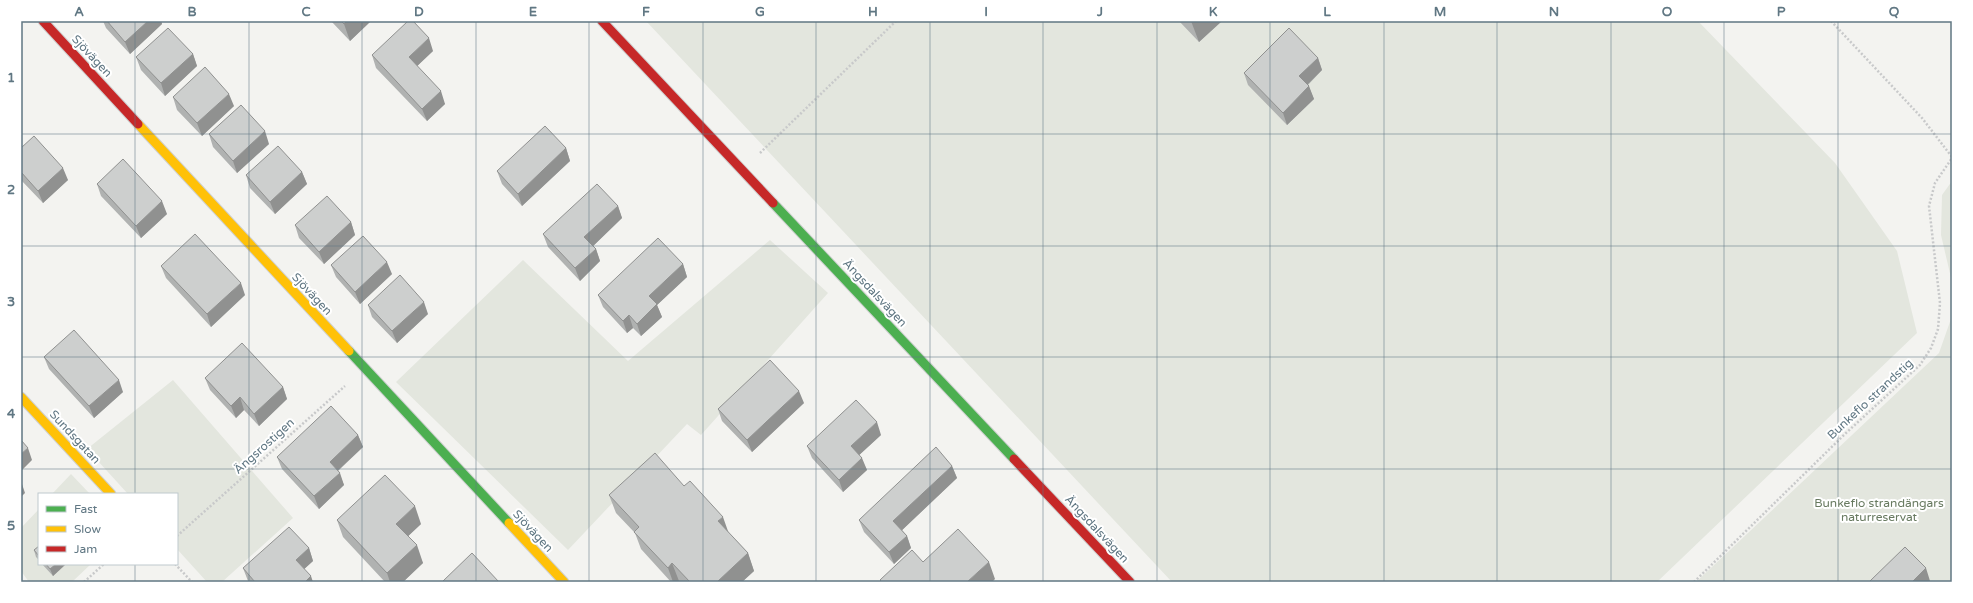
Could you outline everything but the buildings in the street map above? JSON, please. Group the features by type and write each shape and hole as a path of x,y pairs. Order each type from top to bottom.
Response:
{"street":[{"name":"Sjövägen","path":"43,21 564,582"},
{"name":"Ängsdalsvägen","path":"602,21 1130,582"},
{"name":"Sundsgatan","path":"21,397 110,493"}],"path":[{"path":"743,170 896,21"},
{"path":"1831,21 1922,118 1952,157"},
{"name":"Bunkeflo strandstig","path":"1694,582 1846,433 1920,365 1932,348 1938,329 1940,303 1929,206 1935,183 1952,157"},
{"name":"Ängsrostigen","path":"178,535 364,368"},
{"path":"84,582 103,565"},
{"path":"176,565 192,582"}],"green space":[{"path":"646,21 1698,21 1835,163 1897,251 1917,333 1657,582 1172,582"},
{"path":"1952,181 1952,282 1941,235 1942,195"},
{"path":"770,240 828,293 701,435 687,424 568,550 396,382 523,260 628,361"},
{"name":"Bunkeflo strandängars naturreservat","path":"1952,316 1952,582 1696,582 1939,353"},
{"path":"173,380 293,518 222,582 207,582 178,550 178,493 127,493 87,449"},
{"path":"71,474 89,493 53,493"},
{"path":"38,510 38,565 90,565 72,582 29,582 21,571 21,528"}],"traffic: fast":[{"path":"773,203 1014,459"},
{"path":"349,351 509,523"}],"traffic: slow":[{"path":"138,124 349,351"},
{"path":"21,397 110,493"},
{"path":"509,523 564,582"}],"traffic: jam":[{"path":"43,21 138,124"},
{"path":"602,21 773,203"},
{"path":"1014,459 1130,582"}]}
